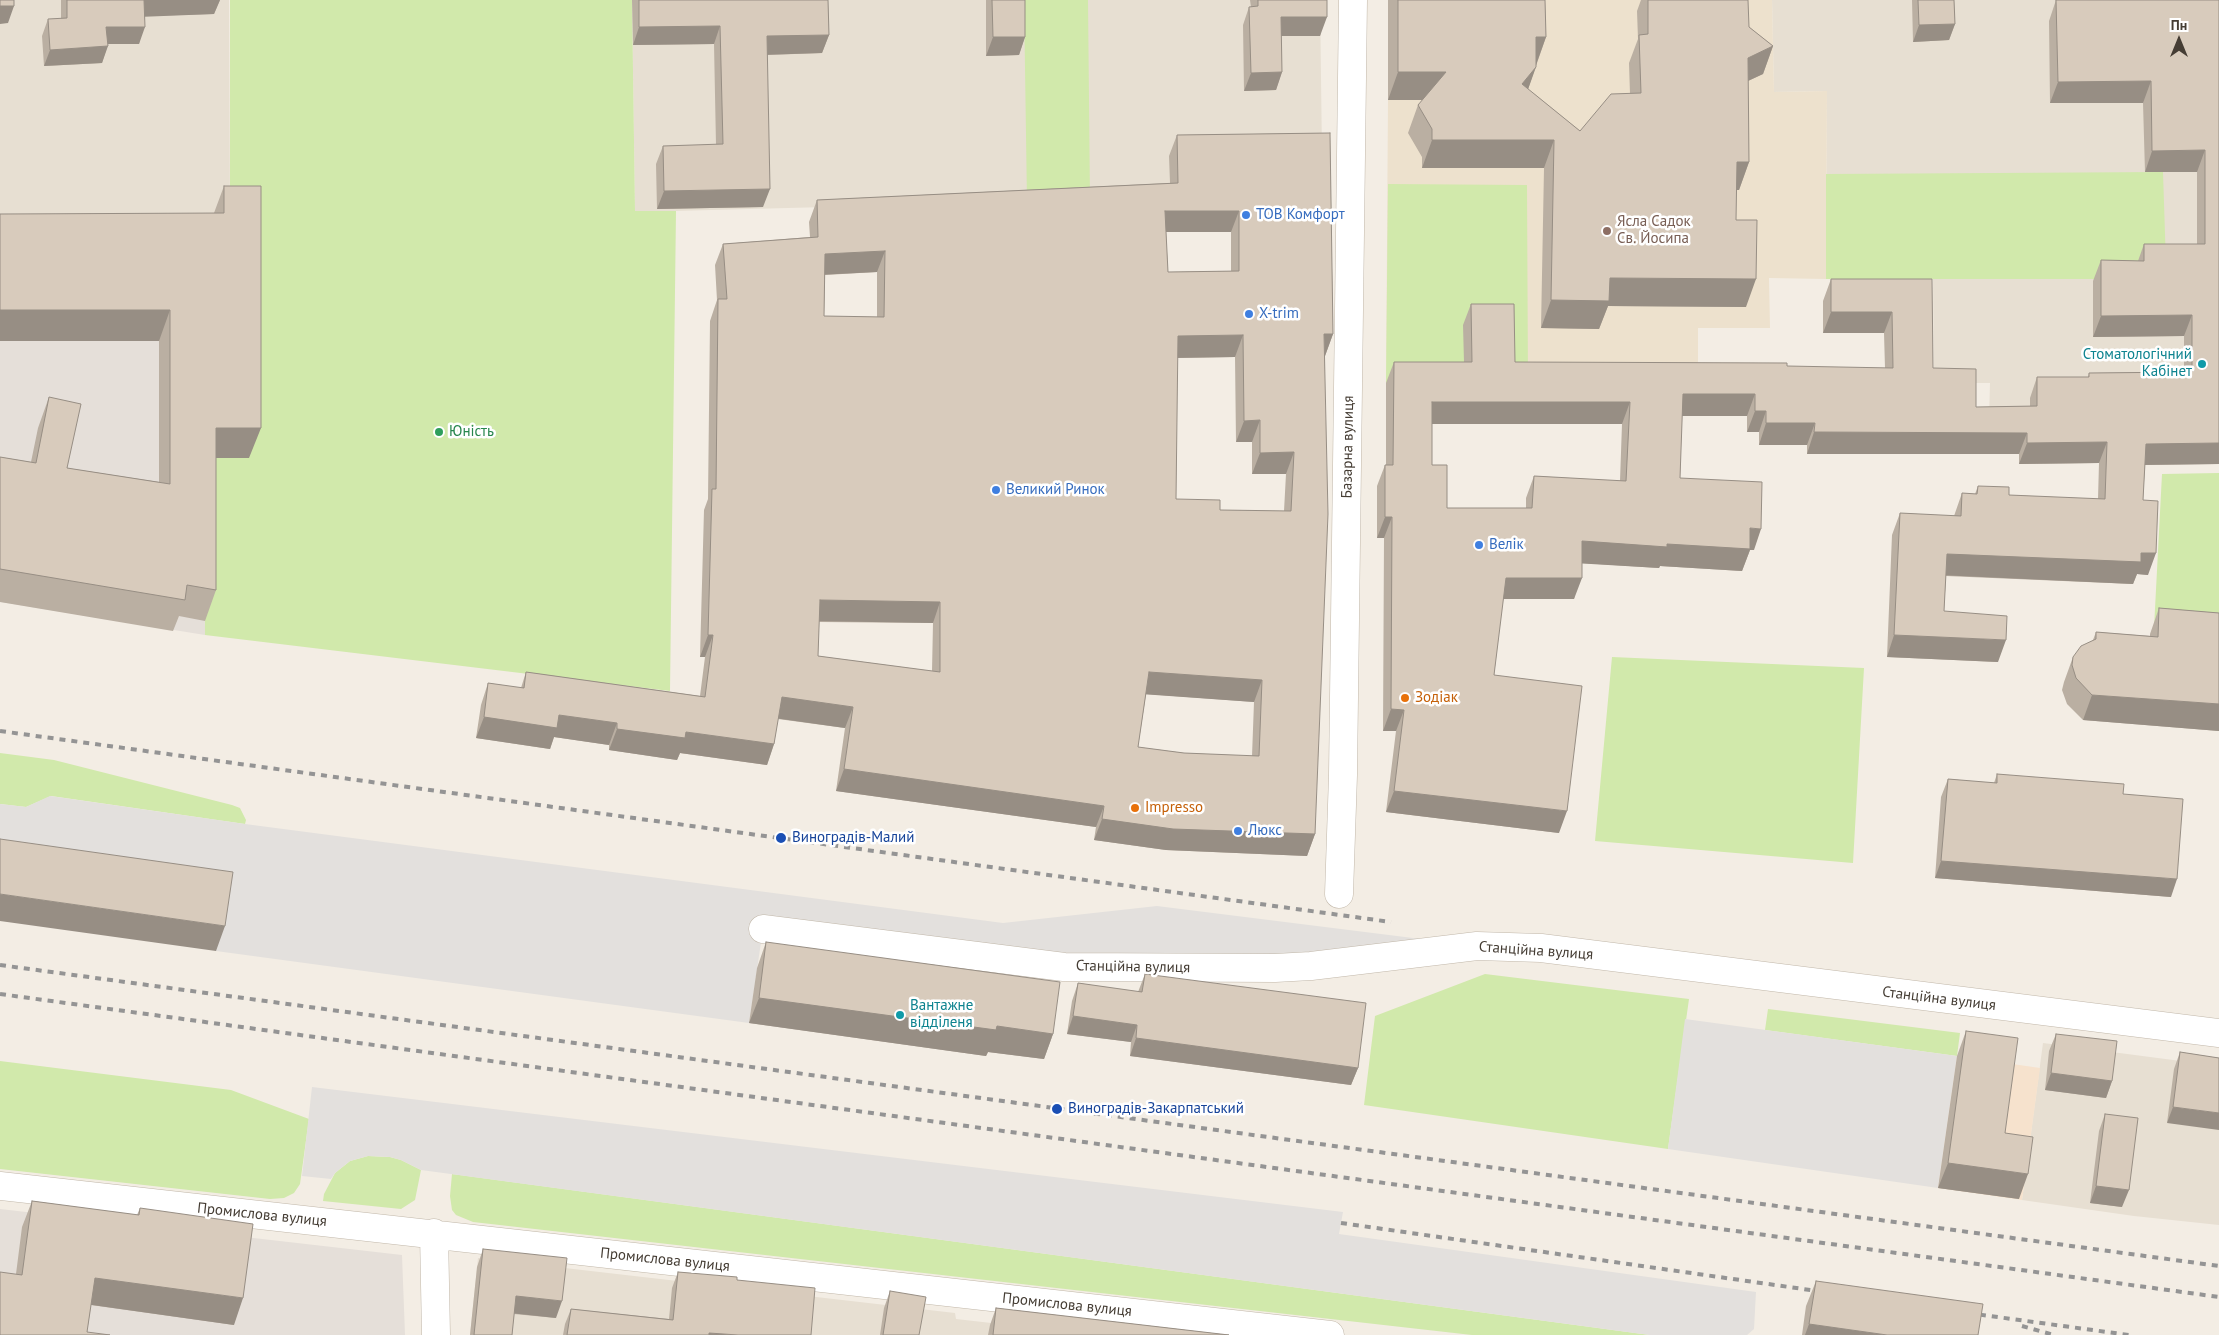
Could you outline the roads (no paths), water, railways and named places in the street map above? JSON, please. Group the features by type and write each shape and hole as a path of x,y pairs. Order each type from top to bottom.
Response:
{"street":[{"name":"Базарна вулиця","path":"1340,894 1354,0"},
{"name":"Станційна вулиця","path":"763,929 1064,967 1275,968 1330,964 1477,946 1541,948 2219,1033"},
{"name":"Промислова вулиця","path":"0,1186 434,1233 1330,1335"},
{"path":"434,1233 436,1335"}],"railway":[{"path":"0,731 1391,922"},
{"path":"0,965 2219,1266"},
{"path":"0,994 2219,1297"},
{"path":"1341,1223 1824,1292"},
{"path":"1968,1313 2129,1335"},
{"path":"2022,1326 2054,1335"}],"place":[{"name":"ТОВ Комфорт","path":"1246,215"},
{"name":"Ясла Садок Св. Йосипа","path":"1607,231"},
{"name":"X-trim","path":"1249,314"},
{"name":"Стоматологічний Кабінет","path":"2202,364"},
{"name":"Юність","path":"439,432"},
{"name":"Великий Ринок","path":"996,490"},
{"name":"Велік","path":"1479,545"},
{"name":"Зодіак","path":"1405,698"},
{"name":"Impresso","path":"1135,808"},
{"name":"Люкс","path":"1238,831"},
{"name":"Виноградів-Малий","path":"781,838"},
{"name":"Вантажне відділеня","path":"900,1015"},
{"name":"Виноградів-Закарпатський","path":"1057,1109"}]}
